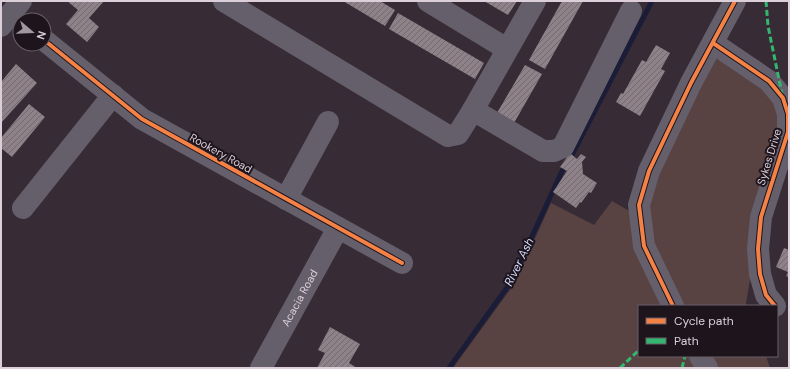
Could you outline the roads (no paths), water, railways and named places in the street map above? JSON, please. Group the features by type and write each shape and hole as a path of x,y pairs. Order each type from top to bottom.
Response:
{"street":[{"path":"224,1 448,136 458,134 536,1"},
{"path":"428,1 507,49"},
{"path":"673,305 644,246 639,205 648,172 691,83 714,43 735,1"},
{"path":"473,110 543,152 554,151 563,147 631,11"},
{"name":"Sykes Drive","path":"714,43 769,81 783,98 788,114 788,132 761,217 758,249 760,274 766,295 774,305"},
{"name":"Rookery Road","path":"52,46 142,119 402,263"},
{"path":"23,208 113,95"},
{"path":"286,199 328,122"},
{"name":"Acacia Road","path":"261,368 338,228"},
{"path":"778,310 789,317"},
{"path":"701,357 707,368"}],"waterway":[{"name":"River Ash","path":"572,155 652,1"},
{"name":"River Ash","path":"449,368 511,282 563,169"}]}
